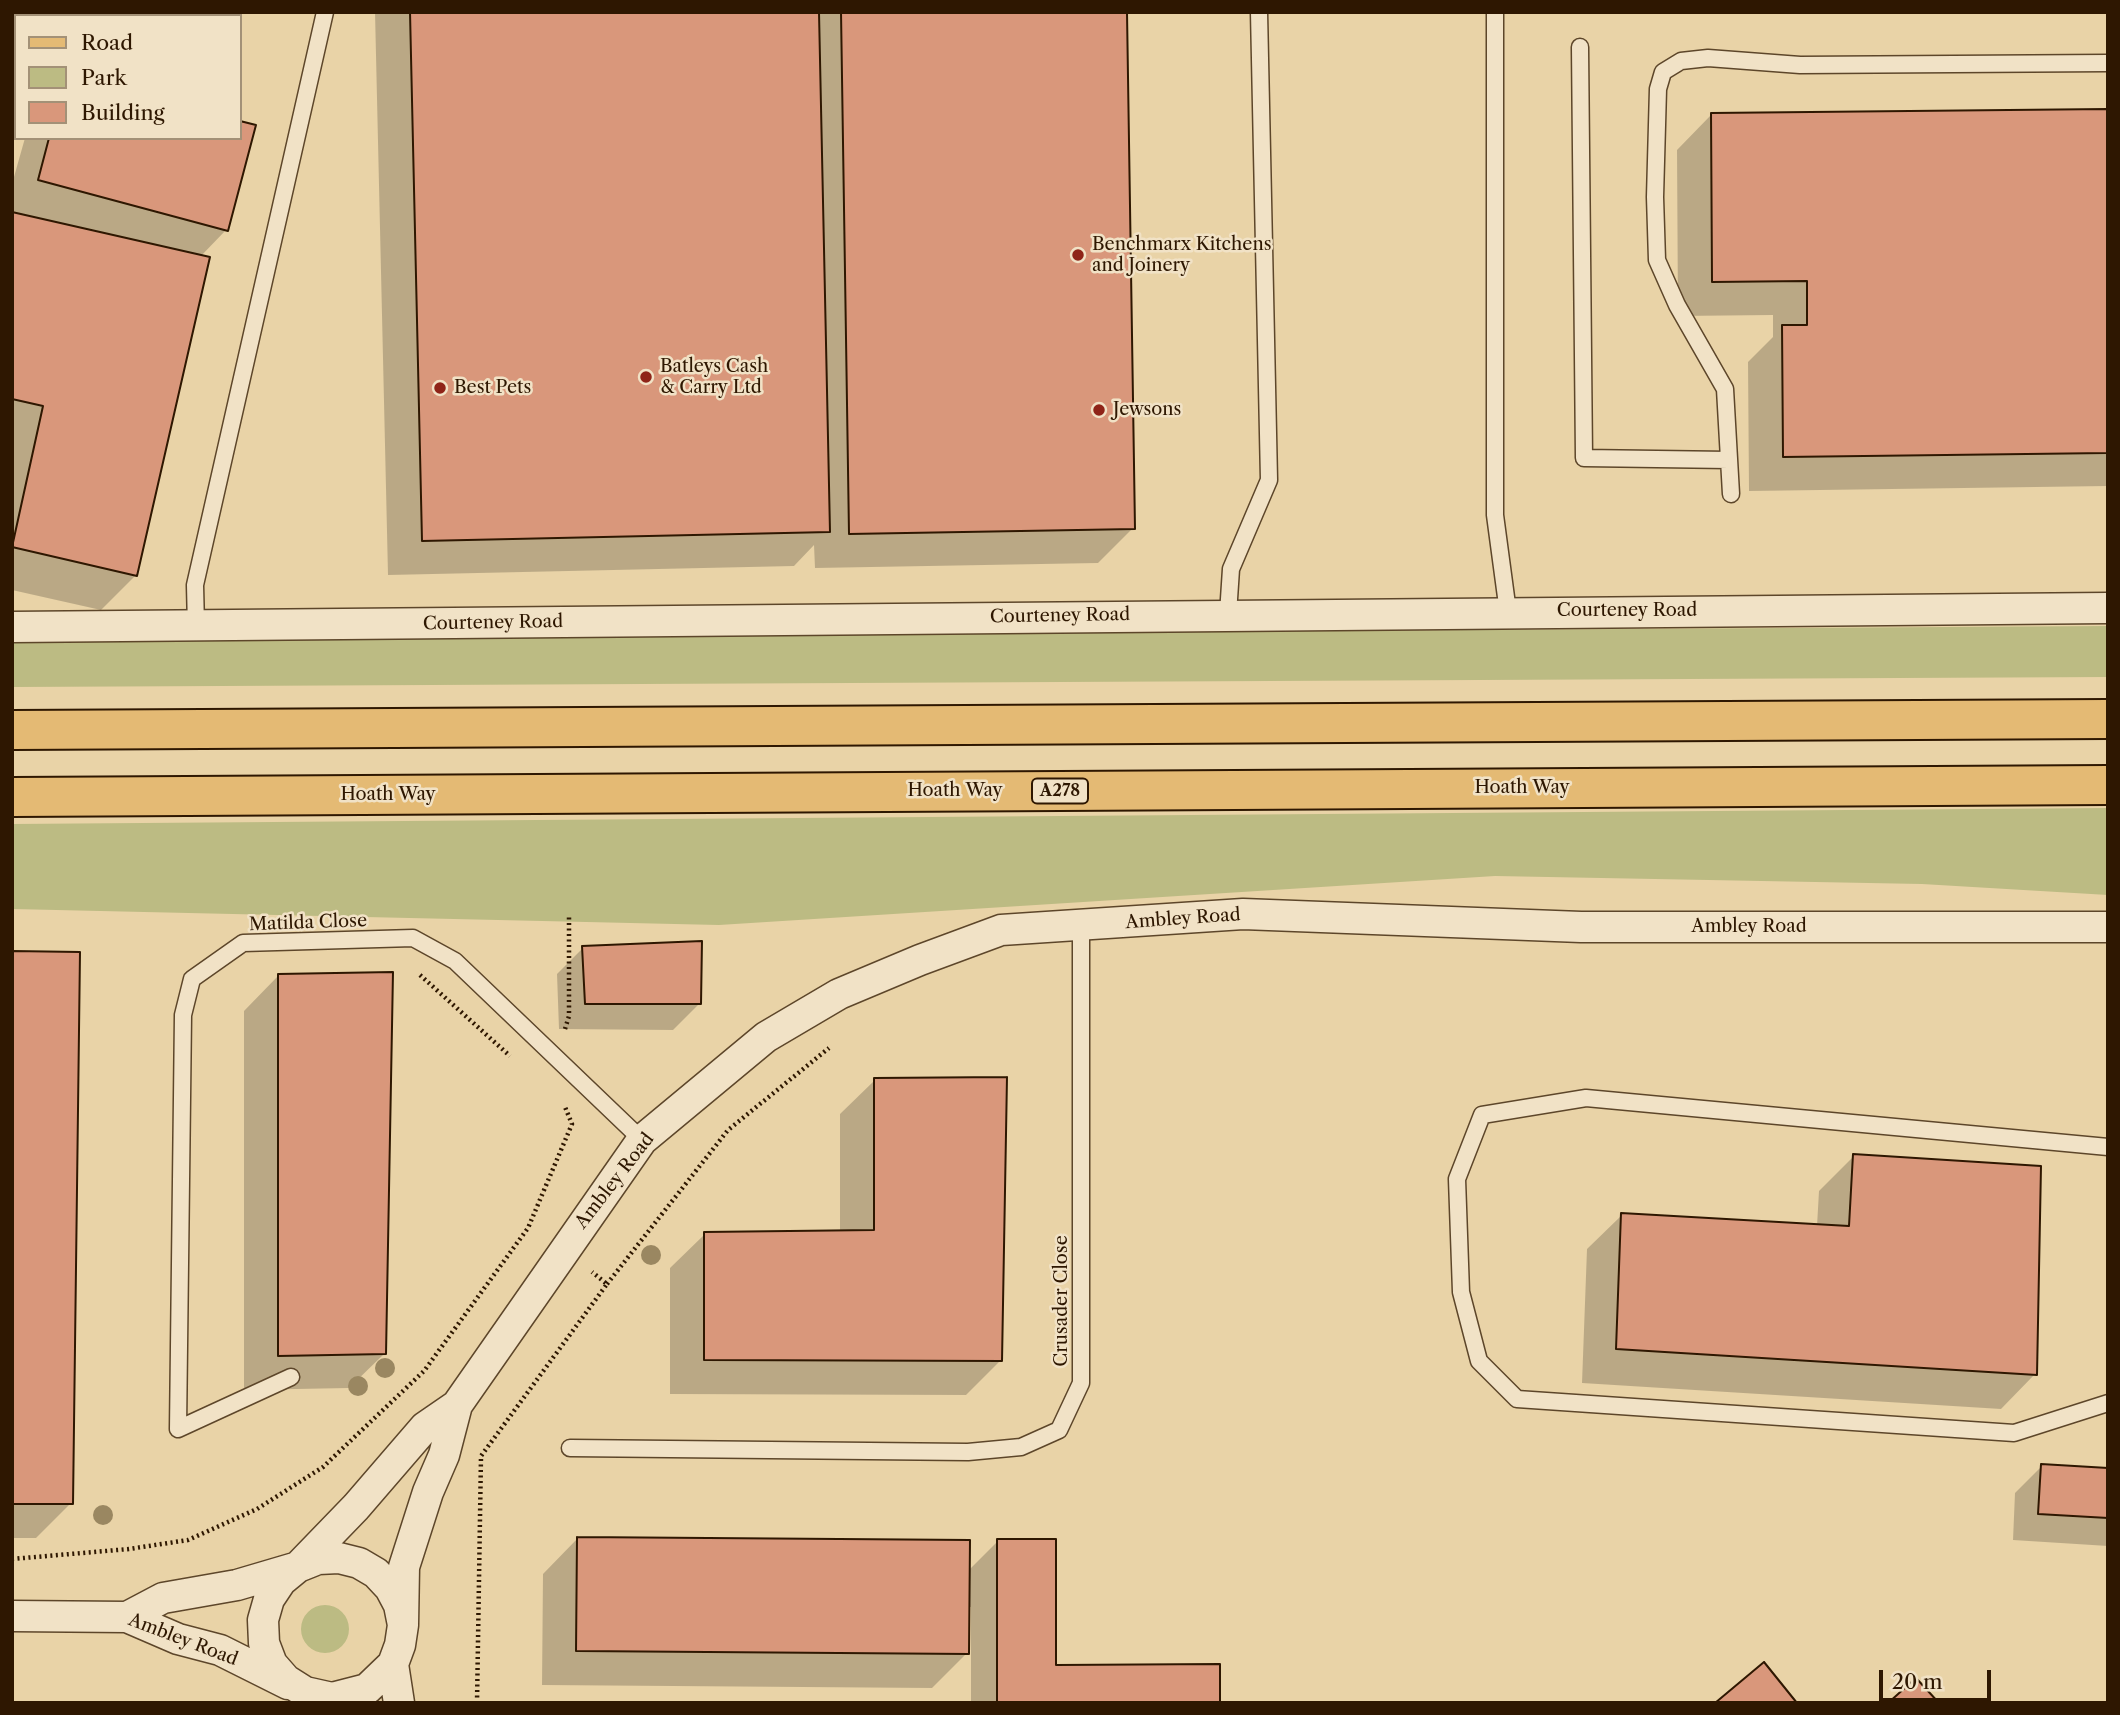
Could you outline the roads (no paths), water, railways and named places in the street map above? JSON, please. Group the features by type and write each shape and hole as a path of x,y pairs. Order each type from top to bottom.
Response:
{"main road":[{"path":"12,730 2108,719"},
{"name":"Hoath Way","path":"12,797 2108,785"}],"street":[{"name":"Courteney Road","path":"12,627 2108,608"},
{"name":"Ambley Road","path":"402,1625 404,1567 428,1492 444,1455 457,1405 563,1251 642,1140 766,1037 839,993 1000,930 1243,914 1581,927 2108,927"},
{"name":"Ambley Road","path":"298,1567 374,1488 425,1427 457,1405"},
{"path":"127,1617 163,1598 237,1585 318,1559 339,1558 359,1563 376,1573 390,1588 399,1605 402,1625 400,1645 393,1664 367,1689 351,1696 313,1697 286,1680 272,1664 264,1643 263,1620 269,1599 281,1581 298,1567"},
{"name":"Ambley Road","path":"12,1616 127,1617 178,1639 220,1650 313,1697"},
{"path":"393,1664 399,1703"}],"lane":[{"path":"195,627 195,584 325,12"},
{"path":"1228,614 1231,569 1269,480 1259,12"},
{"path":"1495,12 1495,515 1508,612"},
{"path":"1580,47 1584,458 1729,460"},
{"path":"1731,494 1725,389 1677,306 1657,260 1655,197 1658,89 1663,72 1681,61 1708,58 1800,65 2108,63"},
{"name":"Crusader Close","path":"570,1448 968,1452 1021,1447 1059,1430 1081,1383 1081,925"},
{"name":"Matilda Close","path":"291,1377 178,1429 183,1015 192,979 243,943 413,938 455,961 642,1140"},
{"path":"2108,1147 1586,1098 1482,1115 1457,1179 1461,1292 1479,1361 1517,1399 2014,1433 2108,1403"}],"place":[{"name":"Benchmarx Kitchens and Joinery","path":"1078,255"},
{"name":"Batleys Cash & Carry Ltd","path":"646,377"},
{"name":"Best Pets","path":"440,388"},
{"name":"Jewsons","path":"1099,410"}]}
